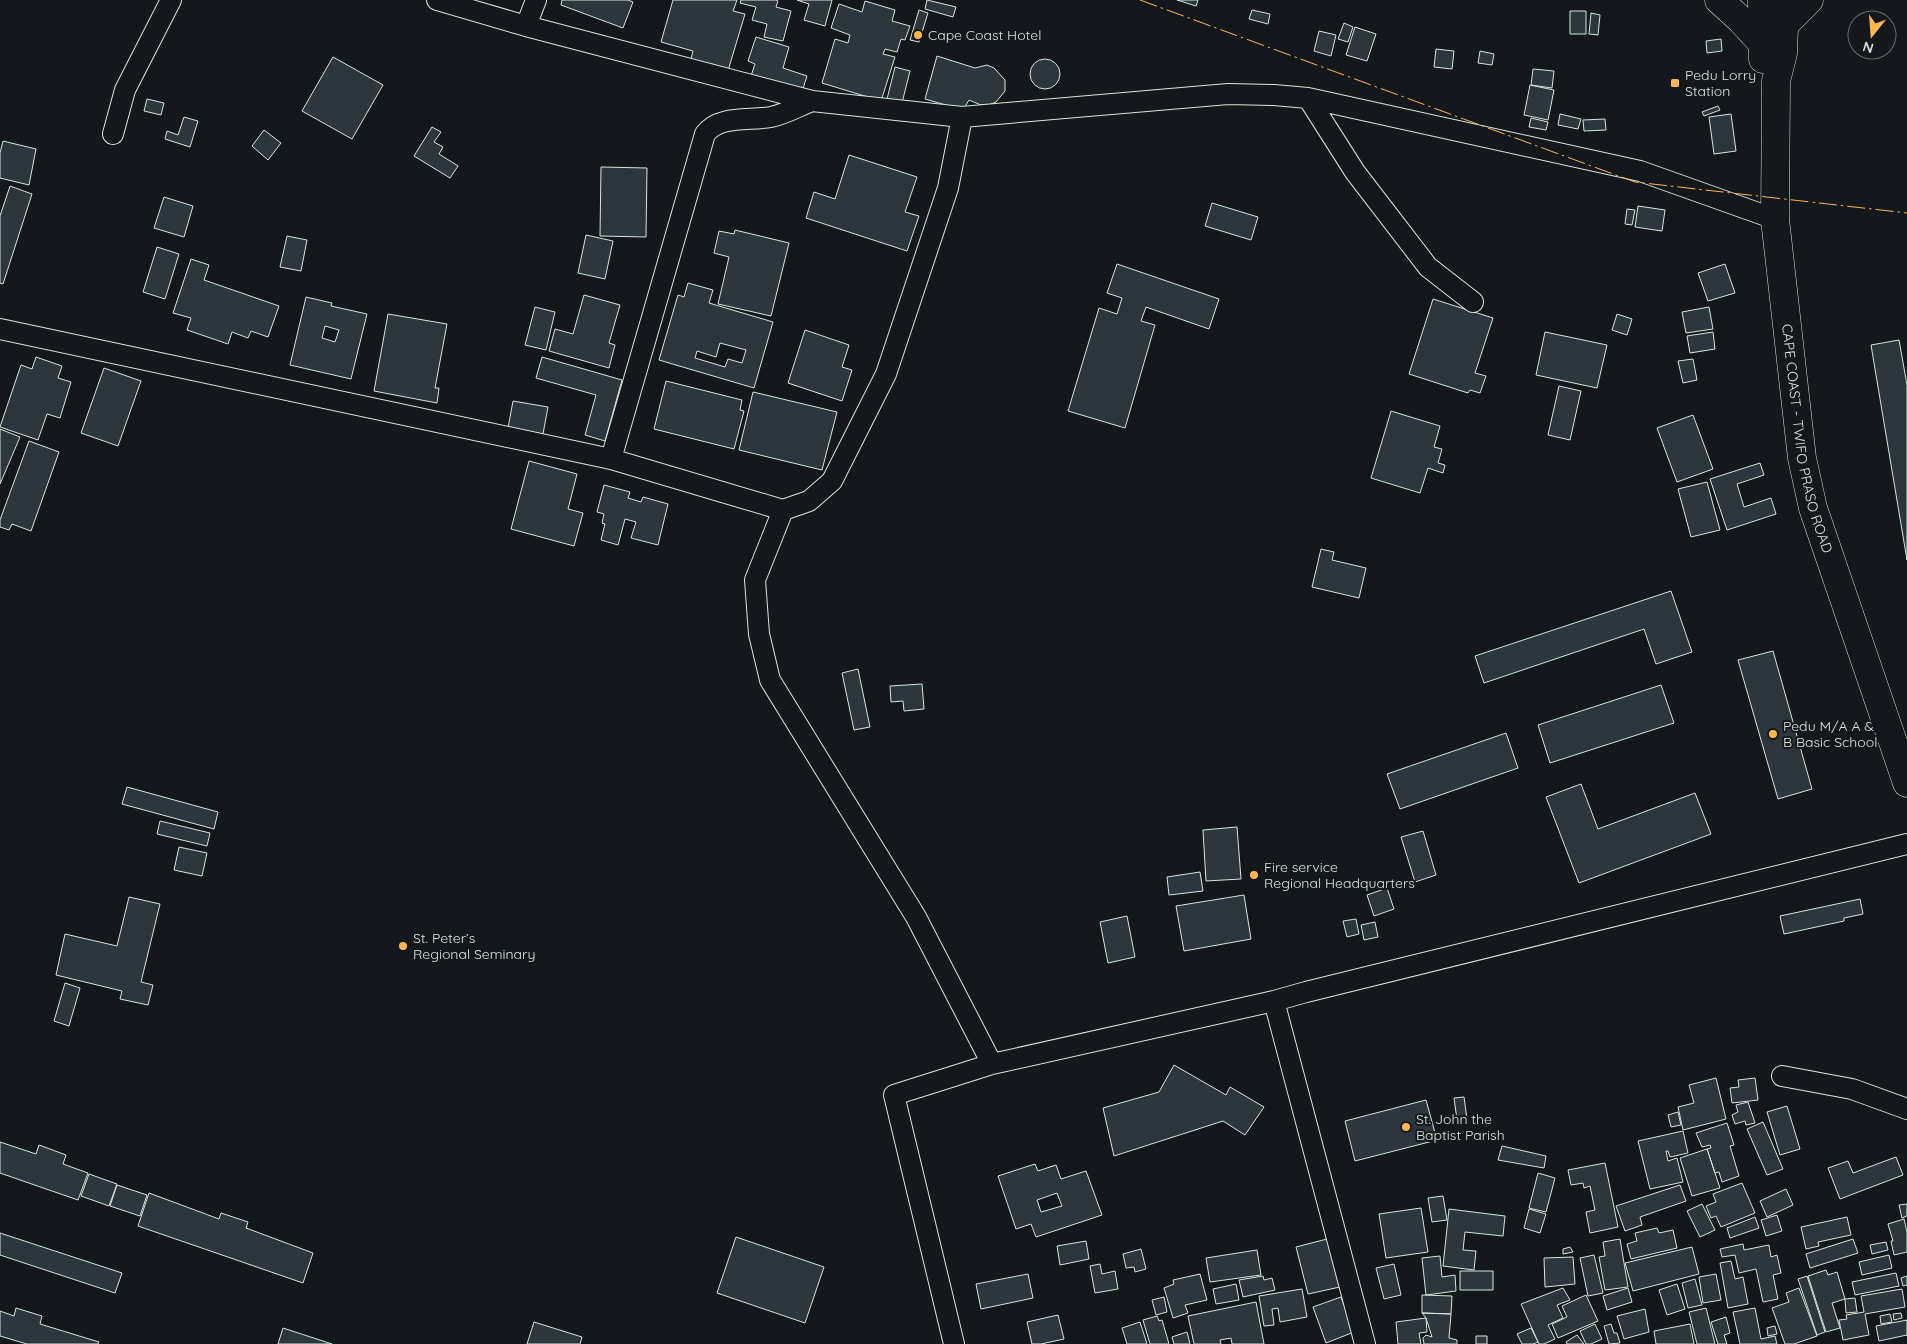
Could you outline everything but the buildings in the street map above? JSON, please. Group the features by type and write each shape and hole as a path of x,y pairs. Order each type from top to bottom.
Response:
{"main road":[{"path":"1719,0 1741,20 1762,44"},
{"path":"1762,0 1763,65 1776,81"},
{"path":"1785,12 1809,0"},
{"name":"CAPE COAST - TWIFO PRASO ROAD","path":"1785,12 1783,53 1776,81 1775,219 1802,458 1814,508 1901,749 1907,783"}],"street":[{"path":"112,134 125,90 171,0"},
{"path":"437,0 526,26 812,101 962,117 1228,94 1308,98 1640,170 1775,219"},
{"path":"526,26 536,0"},
{"path":"1308,98 1355,172 1428,267 1473,302"},
{"path":"612,459 705,134 710,126 719,122 772,116 812,101"},
{"path":"0,328 612,459 783,510 809,501 832,481 886,374 948,188 962,117"},
{"path":"783,510 756,580 758,634 770,680 916,917 992,1064"},
{"path":"954,1344 894,1095 992,1064 1274,1002 1306,992 1907,844"},
{"path":"1274,1002 1365,1344"},
{"path":"1782,1076 1852,1089 1907,1109"}],"power":[{"path":"1140,0 1635,182 1907,213"}],"place":[{"name":"Cape Coast Hotel","path":"918,35"},
{"name":"Pedu Lorry Station","path":"1675,83"},
{"name":"Pedu M/A A & B Basic School","path":"1773,734"},
{"name":"Fire service Regional Headquarters","path":"1254,875"},
{"name":"St. Peter’s Regional Seminary","path":"403,946"},
{"name":"St. John the Baptist Parish","path":"1406,1127"}]}
